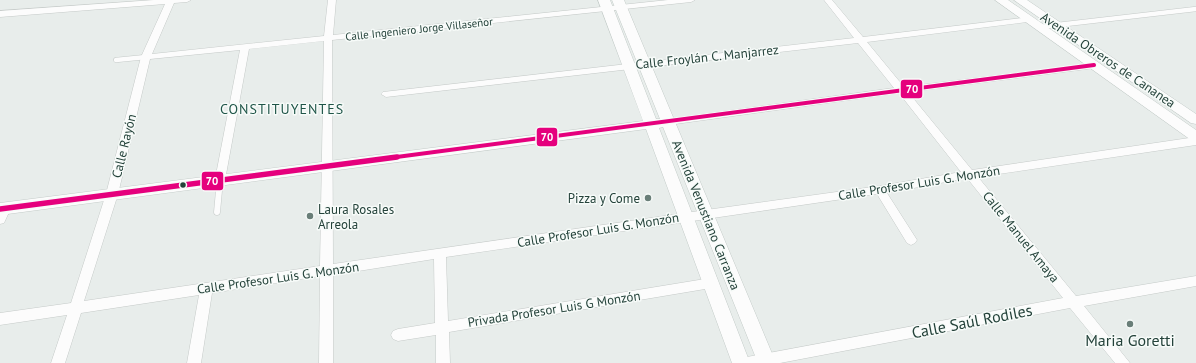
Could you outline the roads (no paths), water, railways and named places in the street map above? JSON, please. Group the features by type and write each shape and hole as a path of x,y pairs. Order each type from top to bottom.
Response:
{"street":[{"path":"0,14 187,0"},
{"path":"326,363 328,38 332,0"},
{"name":"Calle Ingeniero Jorge Villaseñor","path":"146,57 328,38 613,4 691,0"},
{"name":"Calle Manuel Amaya","path":"828,0 1123,363"},
{"name":"Avenida Obreros de Cananea","path":"1001,0 1196,137"},
{"name":"Avenida Obreros de Cananea","path":"1020,0 1196,120"},
{"name":"Calle Rayón","path":"58,363 112,194 146,57 171,1"},
{"name":"Avenida Venustiano Carranza","path":"613,4 644,64 766,361"},
{"name":"Avenida Venustiano Carranza","path":"613,4 629,66 741,363"},
{"name":"Calle Froylán C. Manjarrez","path":"386,94 861,40 1027,19"},
{"path":"220,180 245,46"},
{"path":"2,213 112,194 1094,65"},
{"name":"Calle Profesor Luis G. Monzón","path":"0,319 706,214 880,190 970,174 1196,141"},
{"path":"880,190 911,240"},
{"path":"440,253 443,363"},
{"name":"Calle Saúl Rodiles","path":"748,363 766,361 1073,302 1196,281"},
{"name":"Privada Profesor Luis G Monzón","path":"398,334 711,283"},
{"path":"194,363 206,288"}],"lane":[{"path":"1039,27 1196,9"},
{"path":"116,60 146,57"},
{"path":"217,212 220,180"}],"place":[{"name":"Pizza y Come","path":"648,198"},
{"name":"Laura Rosales Arreola","path":"310,216"},
{"name":"Maria Goretti","path":"1130,324"}],"district":[{"name":"CONSTITUYENTES","path":"282,109"}]}
